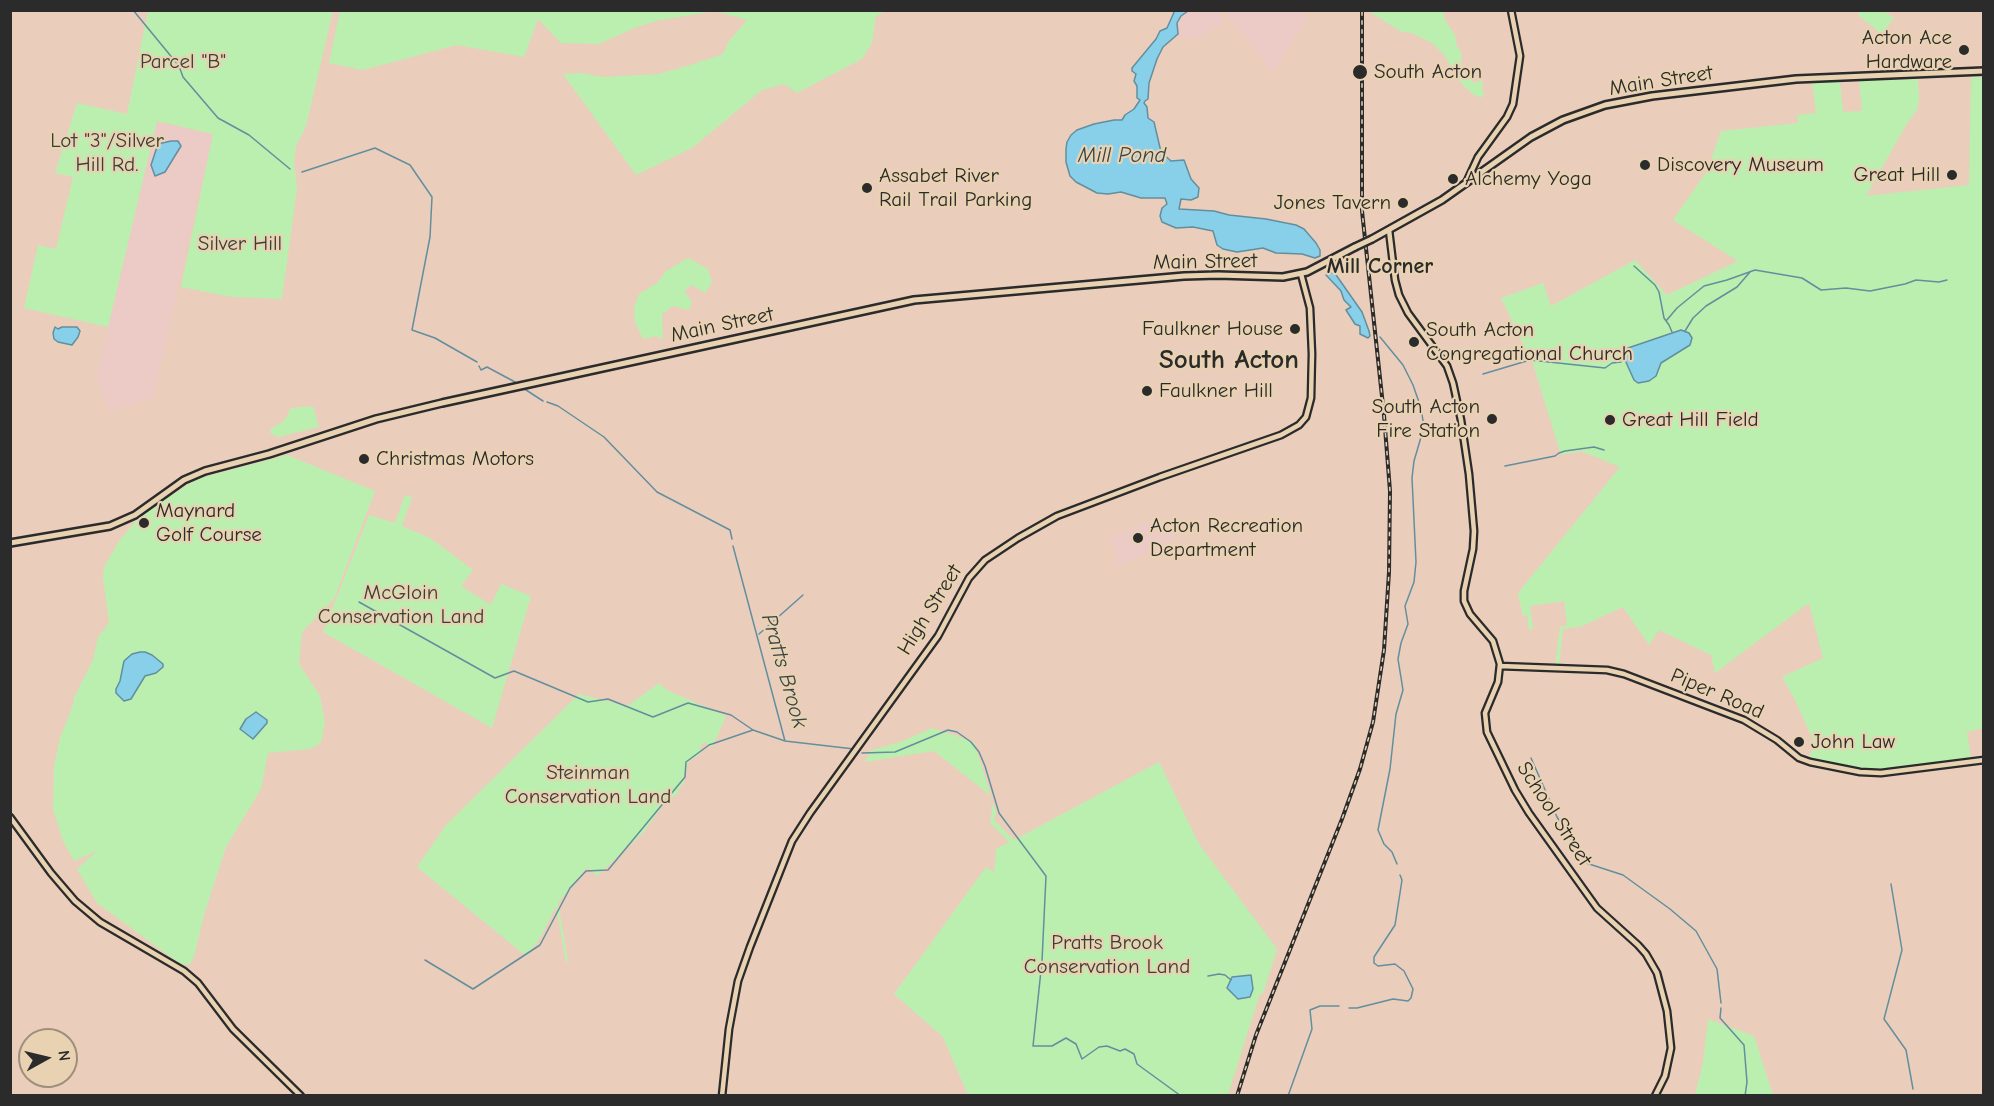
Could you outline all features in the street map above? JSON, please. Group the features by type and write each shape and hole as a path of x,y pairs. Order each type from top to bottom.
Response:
{"main road":[{"name":"Main Street","path":"10,543 110,526 135,515 193,476 393,414 926,298 1195,276 1276,278 1300,274 1430,208 1531,137 1563,120 1619,101 1796,79 1983,71"}],"street":[{"path":"1466,183 1478,157 1507,117 1513,104 1520,56 1511,10"},
{"path":"1389,230 1395,282 1401,302 1445,362 1454,386 1468,467 1474,527 1473,549 1464,588 1464,599 1468,611 1493,641 1500,666"},
{"name":"High Street","path":"722,1095 729,1029 738,981 792,841 938,636 970,577 985,560 1057,516 1160,477 1260,443 1286,433 1299,425 1306,417 1311,398 1312,354 1310,309 1300,274"},
{"name":"Piper Road","path":"1500,666 1604,670 1621,673 1744,720 1777,740 1799,758 1860,772 1881,773 1983,760"},
{"name":"School Street","path":"1500,666 1498,682 1487,707 1485,720 1490,740 1515,790 1598,908 1638,945 1657,974 1667,1011 1671,1048 1665,1076 1656,1095"},
{"path":"10,817 68,894 100,922 198,982 233,1029 301,1095"}],"shaded area":[{"path":"1186,11 1217,11 1225,22 1200,36 1180,38 1174,34"},
{"path":"1224,11 1305,11 1305,21 1273,72"},
{"path":"157,122 212,135 153,398 108,410 97,377"},
{"path":"1155,520 1169,522 1174,537 1160,549 1111,568 1118,557 1110,537"}],"green space":[{"path":"148,11 333,11 306,126 296,146 294,162 297,188 282,299 232,297 181,287 213,134 157,121 108,327 24,308 38,245 56,249 73,177 55,173 77,103 127,114"},
{"path":"340,11 715,11 656,21 599,44 561,43 538,19 524,57 457,45 363,70 329,63"},
{"path":"715,11 886,11 876,16 872,43 862,59 797,93 784,84 762,90 692,148 636,175 563,74 582,73 603,77 658,74 723,54 729,41 747,20"},
{"path":"1368,11 1443,11 1445,20 1455,35 1457,47 1461,51 1461,68 1474,83 1483,80 1484,96 1475,96 1467,89 1456,77 1445,56 1432,43 1412,33 1402,32"},
{"path":"1861,11 1884,11 1894,18 1882,34 1858,15"},
{"path":"1971,77 1983,77 1984,728 1967,732 1971,759 1880,770 1860,770 1809,759 1814,742 1782,677 1823,658 1809,603 1715,673 1711,655 1659,630 1649,645 1623,607 1582,626 1563,629 1559,666 1555,666 1560,627 1567,625 1564,601 1530,606 1533,629 1529,630 1527,615 1523,616 1518,593 1620,467 1581,451 1561,455 1533,364 1501,298 1543,283 1551,306 1635,260 1667,295 1738,261 1673,220 1707,171 1721,131 1798,123 1797,115 1816,113 1812,83 1840,81 1843,112 1862,111 1859,81 1918,79 1917,110 1906,125 1866,196 1969,185"},
{"path":"688,258 708,269 712,283 705,293 692,285 684,291 692,302 689,310 673,306 662,314 663,339 656,336 643,339 635,322 634,307 639,294 657,283 666,271"},
{"path":"313,406 319,427 278,437 270,433 271,429 285,420 291,408"},
{"name":"Maynard Golf Course","path":"287,455 375,491 334,599 302,632 299,664 320,696 325,722 321,743 310,749 268,753 261,789 226,847 204,915 194,957 189,965 181,964 97,903 77,869 97,851 74,861 63,841 53,809 54,766 60,738 74,698 93,660 98,637 109,623 103,577 104,567 119,541 140,516 197,479"},
{"name":"McGloin Conservation Land","path":"405,495 412,497 402,526 430,538 473,570 461,586 491,605 501,584 531,596 492,728 323,632 369,515 395,523"},
{"name":"Steinman Conservation Land","path":"659,683 667,690 726,716 713,746 710,747 705,742 701,745 700,754 689,761 684,783 677,794 662,806 643,833 597,876 587,867 558,903 568,961 566,962 556,906 539,940 526,956 417,867 446,825 579,694 627,706"},
{"path":"932,728 974,742 991,796 934,751 865,762 870,751 903,741"},
{"name":"Pratts Brook Conservation Land","path":"1159,762 1199,844 1277,949 1263,994 1260,993 1228,1095 968,1095 943,1037 894,994 986,867 994,872 996,849 1009,842 990,823 991,806 994,805 996,812 994,820 1014,840"},
{"path":"1708,1019 1754,1036 1773,1095 1695,1095 1703,1063"}],"water":[{"name":"Mill Pond","path":"1175,10 1188,11 1177,23 1178,34 1163,47 1157,59 1149,83 1148,99 1144,103 1147,107 1148,118 1154,122 1161,152 1171,161 1184,160 1191,179 1199,188 1198,197 1191,200 1181,199 1179,209 1214,211 1296,225 1304,229 1316,243 1320,256 1315,258 1302,254 1276,253 1263,248 1237,252 1223,249 1217,245 1213,231 1193,227 1176,228 1162,222 1160,216 1162,208 1167,204 1165,198 1141,198 1121,192 1097,193 1076,182 1070,176 1066,162 1066,149 1071,135 1077,130 1094,124 1122,120 1134,109 1140,100 1137,98 1137,86 1134,81 1136,74 1132,68 1160,31 1167,28"},
{"path":"178,141 181,146 165,172 155,176 151,165 158,144"},
{"path":"1334,272 1362,312 1369,331 1368,338 1360,334 1360,326 1355,324 1346,310 1351,307 1344,300 1341,291 1326,275"},
{"path":"55,327 58,329 77,327 80,331 72,345 54,339"},
{"path":"1681,330 1689,333 1692,338 1690,345 1661,363 1656,376 1649,381 1638,383 1634,380 1625,360 1625,349"},
{"path":"140,652 152,655 163,664 163,667 156,673 145,676 131,699 124,701 116,693 116,689 124,661 132,654"},
{"path":"256,712 267,720 267,723 253,739 240,729 246,719"},
{"path":"1251,975 1253,989 1250,997 1238,999 1227,988 1232,977"}],"waterway":[{"name":"Pratts Brook","path":"133,10 179,66 183,77 218,118 249,135 290,169"},
{"name":"Pratts Brook","path":"302,172 375,148 410,165 432,197 430,237 412,330 435,338 477,362"},
{"path":"1634,266 1655,285 1659,292 1664,318 1672,332"},
{"path":"1666,321 1677,308 1704,286 1755,270 1802,278 1821,290 1846,288 1870,291 1916,280 1939,282 1947,280"},
{"path":"1685,331 1693,318 1706,306 1737,287 1750,272"},
{"path":"1380,337 1403,365 1413,385 1421,408 1424,427 1414,461 1412,478 1416,562 1414,582 1405,606 1408,624 1398,659 1403,690 1396,714 1390,769 1378,830 1397,864"},
{"path":"1483,374 1530,360 1605,368 1612,363 1621,362"},
{"name":"Pratts Brook","path":"479,366 481,370 487,367 515,382"},
{"name":"Pratts Brook","path":"523,388 543,401"},
{"name":"Pratts Brook","path":"547,402 558,406 604,437 657,492 730,530 732,539"},
{"path":"1505,466 1555,456 1565,451 1594,447 1604,450"},
{"name":"Pratts Brook","path":"733,546 785,741 854,749"},
{"path":"759,634 803,595"},
{"path":"359,602 495,678 514,671 588,702 608,699 653,717 688,703 731,715 753,730"},
{"path":"425,960 473,989 540,945 570,888 586,871 608,870 685,777 686,762 709,745 753,730 785,741"},
{"name":"Pratts Brook","path":"862,753 895,752 948,730 957,732 971,742 979,752 985,766 999,813 1046,876 1042,961 1033,1046 1052,1046 1066,1038 1076,1044 1082,1059 1099,1047 1107,1046 1120,1051 1125,1049 1134,1054 1137,1064 1181,1096"},
{"path":"1531,758 1557,817 1586,863 1623,875 1696,931 1717,969 1721,1003"},
{"path":"1349,1008 1393,999 1408,1001 1411,998 1413,989 1404,971 1395,964 1378,966 1374,963 1374,957 1395,925 1402,880 1400,875"},
{"path":"1891,884 1902,950 1884,1019 1906,1050 1913,1089"},
{"path":"1208,976 1225,975 1231,980"},
{"path":"1288,1096 1312,1029 1310,1010 1320,1006 1339,1006"},
{"path":"1721,1008 1720,1018 1744,1045 1747,1082 1745,1096"}],"railway":[{"path":"1237,1096 1256,1035 1360,769 1373,722 1384,650 1389,572 1390,491 1362,211 1362,10"}],"place":[{"name":"Acton Ace Hardware","path":"1964,50"},
{"name":"South Acton","path":"1360,72"},
{"name":"Discovery Museum","path":"1645,165"},
{"name":"Great Hill","path":"1952,175"},
{"name":"Alchemy Yoga","path":"1453,179"},
{"name":"Assabet River Rail Trail Parking","path":"867,188"},
{"name":"Jones Tavern","path":"1403,203"},
{"name":"Faulkner House","path":"1295,329"},
{"name":"South Acton Congregational Church","path":"1414,342"},
{"name":"Faulkner Hill","path":"1147,391"},
{"name":"South Acton Fire Station","path":"1492,419"},
{"name":"Great Hill Field","path":"1610,420"},
{"name":"Christmas Motors","path":"364,459"},
{"name":"Maynard Golf Course","path":"144,523"},
{"name":"Acton Recreation Department","path":"1138,538"},
{"name":"John Law","path":"1799,742"}],"district":[{"name":"Mill Corner","path":"1380,267"},
{"name":"South Acton","path":"1229,360"}],"park label":[{"name":"Parcel \"B\"","path":"183,62"},
{"name":"Lot \"3\"/Silver Hill Rd.","path":"107,153"},
{"name":"Silver Hill","path":"240,244"}]}
